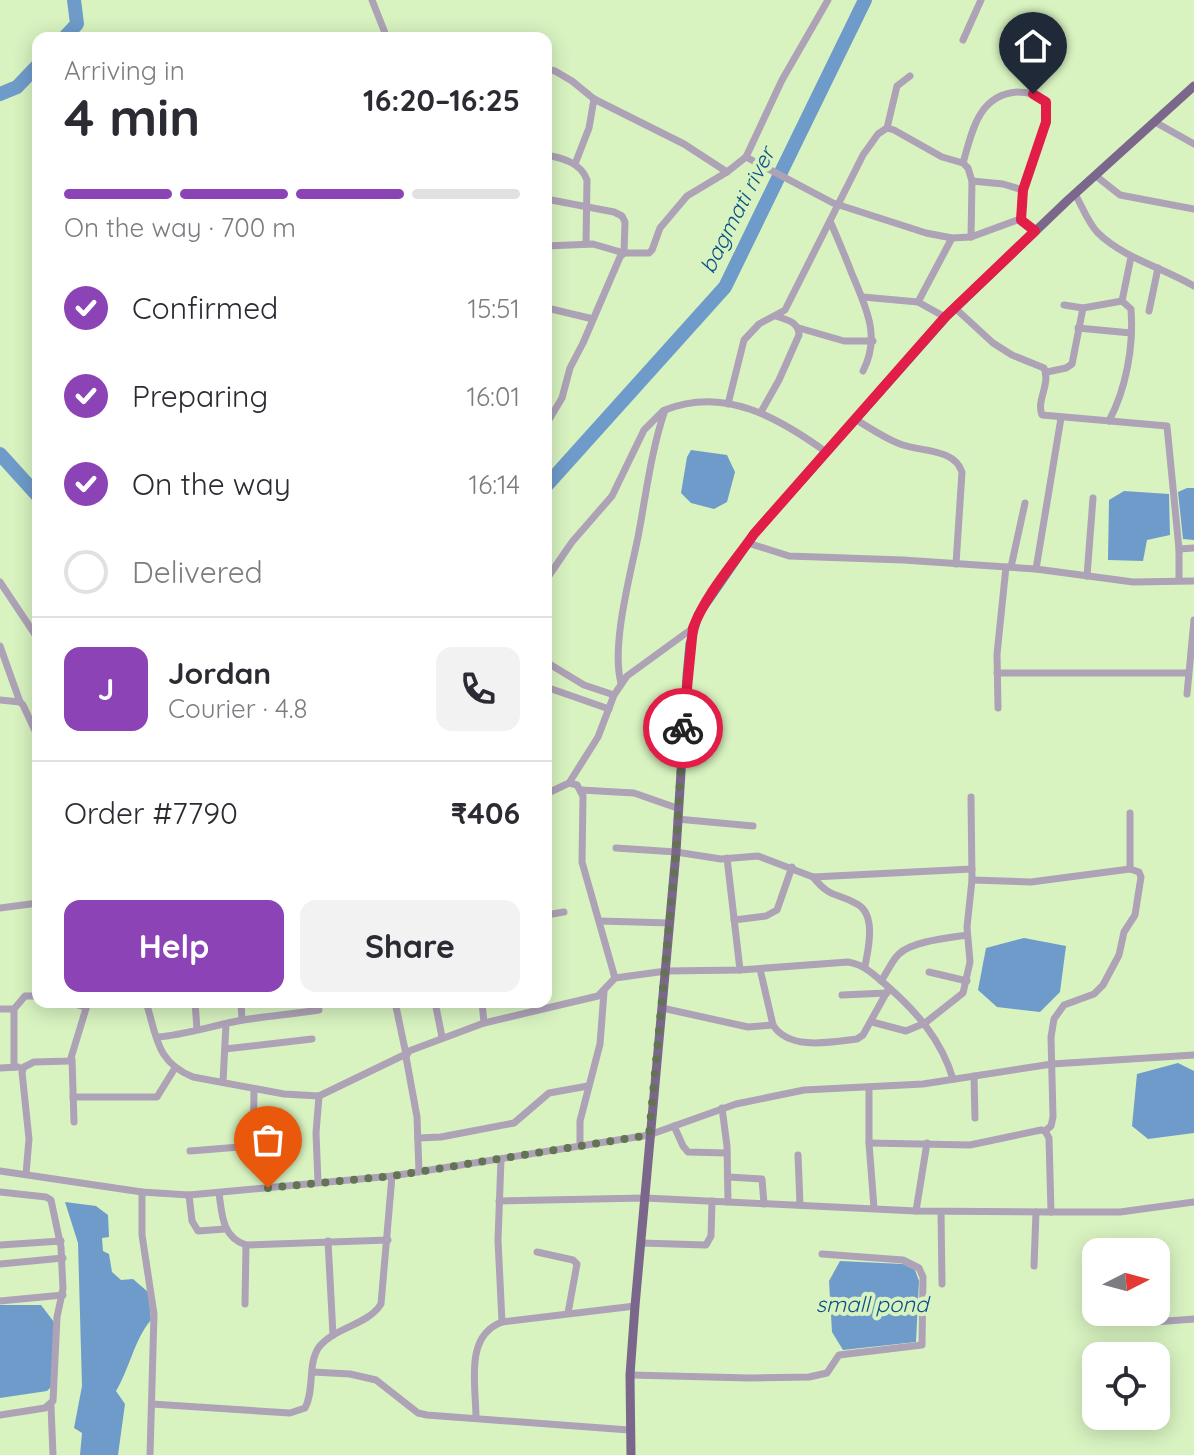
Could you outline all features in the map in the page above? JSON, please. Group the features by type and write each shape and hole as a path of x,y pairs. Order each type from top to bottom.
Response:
{"main road":[{"path":"631,1455 630,1375 635,1306 693,628 698,615 748,543 945,317 1194,86"}],"street":[{"path":"372,0 385,32"},
{"path":"552,246 586,244 624,253 649,253 660,228 687,196 746,157 782,80 828,0"},
{"path":"963,40 981,0"},
{"path":"552,70 594,99 684,144 727,172"},
{"path":"728,404 744,340 759,324 785,310 863,155 878,134 887,128 897,86 910,76"},
{"path":"963,163 980,111 988,103 1014,92 1041,97 1046,102 1046,122 1023,190 1021,220"},
{"path":"575,164 589,128 594,99"},
{"path":"1155,122 1194,144"},
{"path":"887,128 942,157 963,163 971,173 971,237"},
{"path":"552,157 575,164 587,180 586,244"},
{"path":"746,157 836,204 901,226 952,238 971,237 1021,220"},
{"path":"1096,176 1120,195 1194,209"},
{"path":"972,181 1003,184 1023,190"},
{"path":"1075,194 1097,232 1131,257 1194,286"},
{"path":"552,200 587,205 622,216 625,222 624,253 570,368 562,398 552,415"},
{"path":"1021,220 1035,231"},
{"path":"830,221 870,316 873,341 863,371"},
{"path":"918,302 952,238"},
{"path":"1122,301 1131,257"},
{"path":"1149,311 1158,268"},
{"path":"863,297 918,302 945,317"},
{"path":"1064,305 1083,308 1122,301"},
{"path":"1109,421 1123,393 1131,333 1131,309 1122,301"},
{"path":"955,308 993,343 1047,372"},
{"path":"1047,372 1070,367 1083,308"},
{"path":"552,309 593,319"},
{"path":"776,316 799,328 844,341 873,341"},
{"path":"761,412 779,380 799,335 799,328"},
{"path":"1078,328 1131,333"},
{"path":"1047,372 1040,412 1046,417 1167,426 1179,549 1179,580"},
{"path":"552,571 572,542 612,496 644,430 665,410 691,402 728,404 761,412 788,425 826,452"},
{"path":"621,683 618,669 623,614 654,451 665,410"},
{"path":"1036,569 1061,418"},
{"path":"855,419 886,438 911,448 943,454 959,464 962,472 956,564"},
{"path":"1087,576 1093,498"},
{"path":"998,708 997,673 1009,567 1025,503"},
{"path":"748,543 789,556 1036,569 1133,582 1194,581"},
{"path":"1179,549 1194,548"},
{"path":"0,582 32,630"},
{"path":"1187,694 1194,620"},
{"path":"552,791 569,783 598,737 621,683 636,668 693,628"},
{"path":"0,646 20,702 32,725"},
{"path":"552,666 584,685 614,695"},
{"path":"997,673 1188,673"},
{"path":"552,689 609,709"},
{"path":"0,700 20,702"},
{"path":"569,783 581,790 621,791 677,808"},
{"path":"581,790 582,862 615,978"},
{"path":"872,1022 903,1031 925,1023 963,993 970,962 967,911 972,880 971,797"},
{"path":"1130,813 1130,869"},
{"path":"677,819 753,826"},
{"path":"616,848 727,858 758,856 792,867 813,877 829,893 862,908 870,940 865,966"},
{"path":"727,858 740,970"},
{"path":"734,920 766,916 777,910 792,867"},
{"path":"813,877 972,869"},
{"path":"869,1143 970,1145 1045,1131 1053,1122 1051,1037 1058,1011 1064,1005 1099,991 1119,955 1122,938 1135,915 1141,883 1139,872 1130,869 1031,882 972,880"},
{"path":"0,908 32,904"},
{"path":"552,914 564,912"},
{"path":"600,921 670,923"},
{"path":"881,981 897,955 903,951 932,941 967,935"},
{"path":"552,1007 598,996 615,978 666,971 740,970 848,962 865,966 925,1023 953,1079"},
{"path":"760,969 777,1032 815,1043 857,1039 863,1035 888,990"},
{"path":"929,972 967,981"},
{"path":"842,995 888,990"},
{"path":"580,1146 580,1121 600,1044 604,992"},
{"path":"14,1067 14,1009 25,996 32,996"},
{"path":"74,1122 72,1057 85,1008"},
{"path":"148,1008 164,1057 175,1068 193,1077 254,1089 319,1096 442,1037 547,1008"},
{"path":"195,1008 197,1029"},
{"path":"241,1008 242,1020"},
{"path":"295,1008 295,1013"},
{"path":"396,1008 418,1138 419,1172"},
{"path":"436,1008 442,1037"},
{"path":"483,1008 484,1023"},
{"path":"662,1008 748,1027 773,1025"},
{"path":"0,1009 14,1009"},
{"path":"157,1037 180,1035 242,1020 319,1010"},
{"path":"223,1082 226,1024"},
{"path":"225,1049 312,1039"},
{"path":"0,1171 142,1192 219,1193 392,1176 649,1135 722,1108 804,1090 953,1079 1052,1064 1194,1055"},
{"path":"0,1068 24,1067 34,1062 70,1061 72,1057"},
{"path":"24,1067 21,1078 29,1139 26,1174"},
{"path":"73,1097 157,1097 175,1068"},
{"path":"974,1076 975,1118"},
{"path":"418,1138 441,1137 514,1123 549,1093 588,1086"},
{"path":"869,1087 874,1208"},
{"path":"253,1161 254,1089"},
{"path":"318,1182 316,1133 319,1096"},
{"path":"722,1108 728,1202"},
{"path":"674,1126 688,1152 727,1153"},
{"path":"1045,1131 1049,1138 1051,1212"},
{"path":"916,1211 927,1143"},
{"path":"190,1151 252,1146"},
{"path":"798,1155 800,1205"},
{"path":"501,1159 498,1276 502,1322"},
{"path":"152,1404 236,1411 301,1411 308,1403 318,1348 333,1335 379,1308 392,1176"},
{"path":"728,1177 762,1179 764,1204"},
{"path":"0,1192 51,1200 61,1241 63,1295 57,1317 55,1391 51,1406 53,1455"},
{"path":"142,1192 142,1235 154,1314 150,1455"},
{"path":"219,1193 225,1229 246,1245 388,1240"},
{"path":"189,1195 192,1221 198,1231 225,1229"},
{"path":"499,1201 645,1198 941,1212 1120,1212 1194,1202"},
{"path":"641,1243 706,1245 711,1236 712,1201"},
{"path":"941,1212 942,1284"},
{"path":"1034,1266 1036,1212"},
{"path":"0,1245 61,1241"},
{"path":"328,1241 333,1335"},
{"path":"245,1304 246,1245"},
{"path":"537,1252 573,1260 577,1264 568,1313"},
{"path":"630,1375 809,1377 827,1373 839,1355 922,1345 923,1277 919,1268 903,1260 822,1254"},
{"path":"0,1264 63,1258"},
{"path":"0,1301 63,1295"},
{"path":"476,1418 476,1348 488,1327 502,1322 635,1306"},
{"path":"1170,1321 1194,1319"},
{"path":"313,1372 350,1374 376,1380 418,1413 427,1415 629,1430"},
{"path":"0,1415 51,1406"}],"water":[{"path":"691,450 727,455 735,472 727,502 714,509 691,503 681,493"},
{"path":"1194,488 1194,540 1183,539 1178,492"},
{"path":"1124,491 1169,494 1170,535 1147,540 1143,561 1108,560 1109,500"},
{"path":"1024,938 1066,946 1060,992 1040,1012 997,1007 978,990 986,948"},
{"path":"1178,1063 1194,1071 1194,1133 1148,1139 1132,1126 1137,1074"},
{"path":"65,1202 96,1206 108,1215 109,1237 102,1238 103,1251 109,1254 112,1272 121,1280 133,1279 148,1292 151,1320 140,1336 116,1391 125,1404 118,1455 80,1455 82,1433 74,1428 82,1386 78,1243"},
{"name":"small pond","path":"840,1261 903,1264 915,1270 919,1281 916,1342 843,1350 832,1332 829,1281"},
{"path":"0,1305 41,1305 54,1322 51,1387 47,1391 0,1398"}],"waterway":[{"name":"bagmati river","path":"70,32 77,24 74,0"},
{"name":"bagmati river","path":"552,479 725,287 865,0"},
{"name":"bagmati river","path":"0,94 17,87 32,71"},
{"name":"bagmati river","path":"0,454 32,489"}],"way so far":[{"path":"268,1188 392,1176 649,1135 676,852 683,728"}],"route":[{"path":"683,728 693,628 698,615 754,534 945,317 1035,231 1021,220 1023,190 1046,122 1046,102 1033,94"}]}
